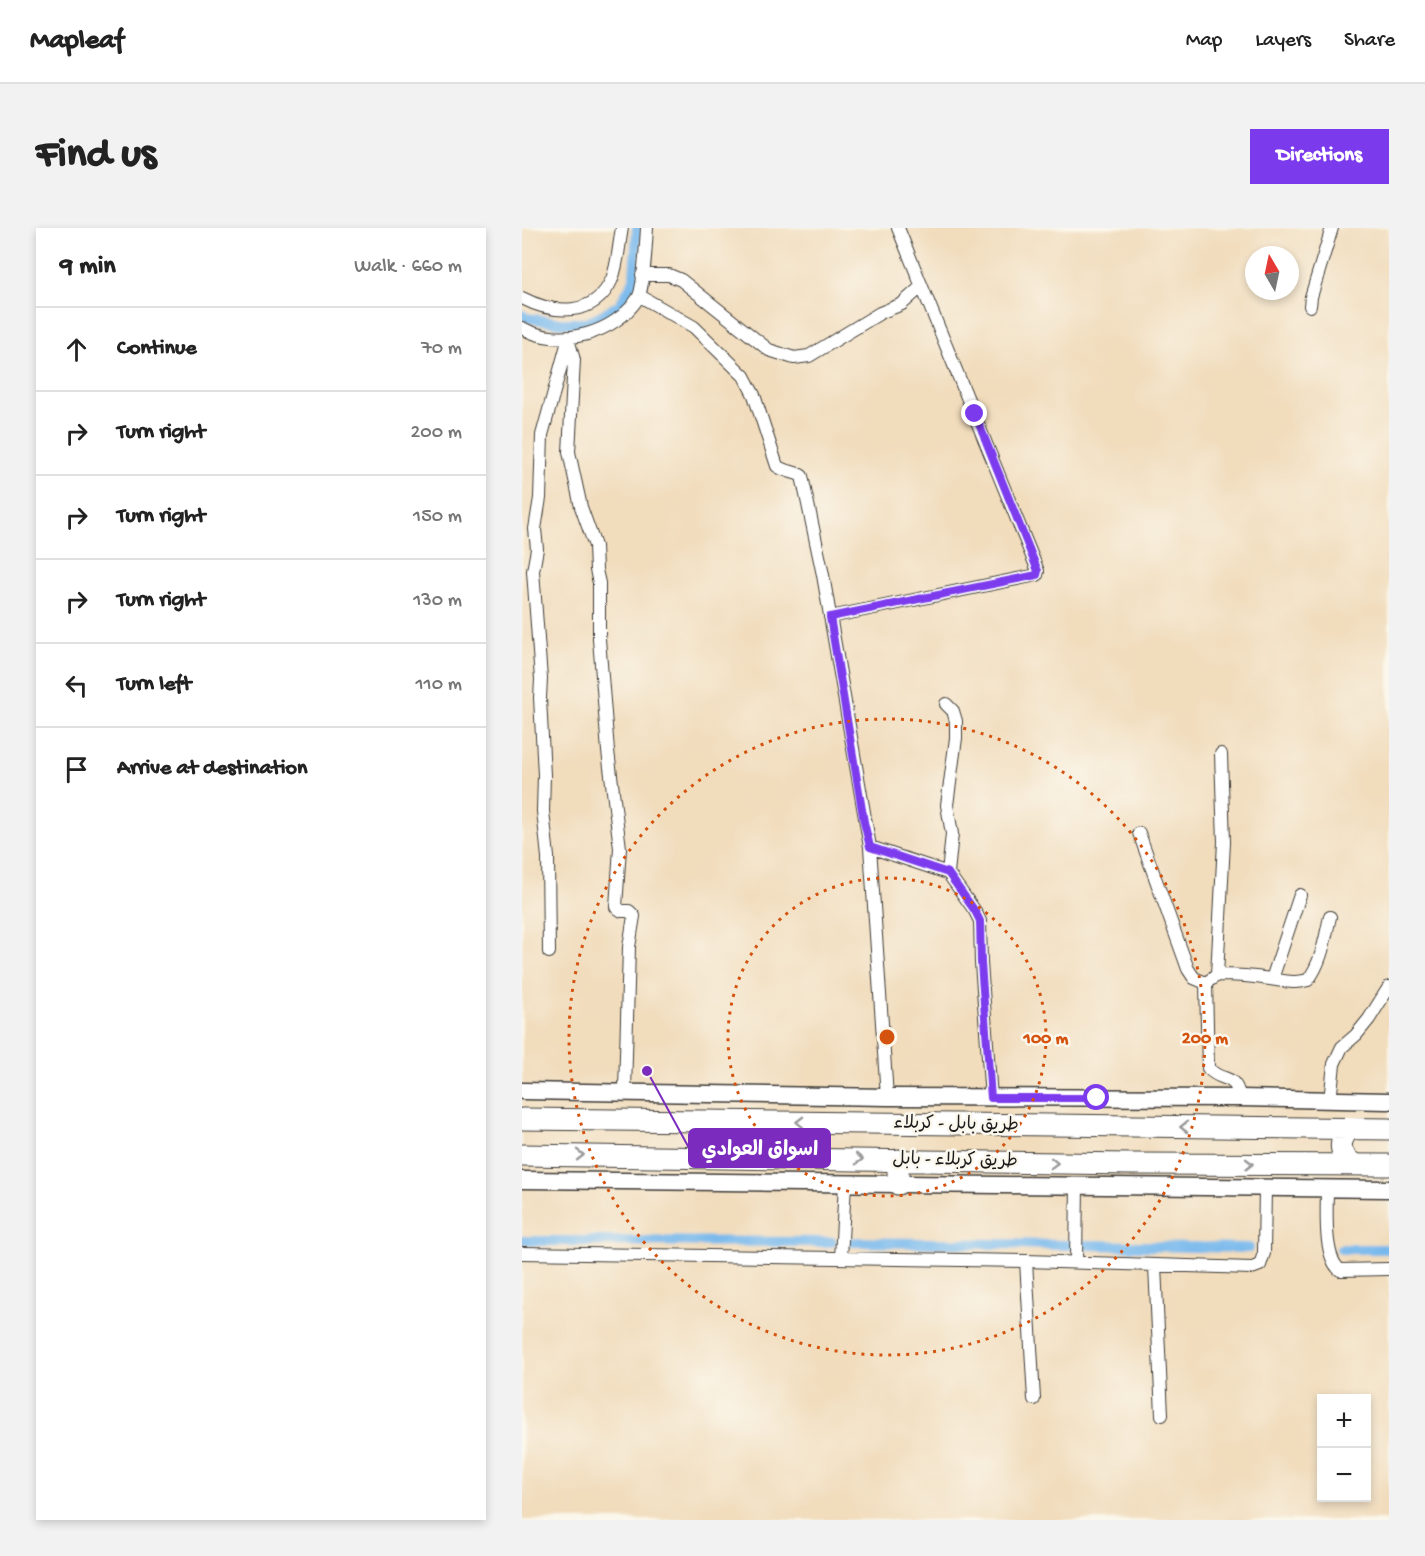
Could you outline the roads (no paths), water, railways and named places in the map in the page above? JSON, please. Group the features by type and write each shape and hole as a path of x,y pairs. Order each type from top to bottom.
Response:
{"highway":[{"name":"طريق بابل - كربلاء","path":"522,1119 1389,1129"},
{"path":"1302,1128 1310,1133 1315,1141 1315,1150 1311,1159 1303,1164"},
{"path":"1350,1129 1343,1135 1340,1144 1341,1152 1346,1160 1354,1164"},
{"name":"طريق كربلاء - بابل","path":"522,1155 1130,1164 1389,1165"},
{"path":"898,1160 898,1184"}],"main road":[{"path":"522,1091 1389,1101"},
{"path":"522,1180 1389,1189"}],"street":[{"path":"522,298 537,306 567,311 587,306 602,295 612,279 622,228"},
{"path":"522,328 549,337 568,339 608,326 624,314 640,296 647,228"},
{"path":"830,617 1037,575 1038,571 898,228"},
{"path":"1310,306 1332,228"},
{"path":"642,275 669,275 681,280 769,350 794,358 809,356 880,313 902,303 922,286"},
{"path":"640,296 694,327 744,376 754,395 777,466 782,470 796,472 802,476 830,617 870,847 887,1097"},
{"path":"549,952 548,858 543,811 544,775 540,698 542,679 533,571 537,549 535,529 540,498 542,435 568,339"},
{"path":"568,339 574,360 569,452 581,507 595,546 599,583 599,639 608,751 620,848 616,907 634,916 629,947 625,1091"},
{"path":"946,704 953,711 956,721 956,738 947,805 952,834 948,873 980,921 991,1098"},
{"path":"1221,754 1224,842 1211,979 1208,1068 1213,1074 1230,1079 1237,1088 1240,1098"},
{"path":"1139,833 1188,969 1194,978 1211,979 1242,975 1288,983 1308,981 1320,957 1330,917"},
{"path":"870,847 948,873"},
{"path":"1272,979 1300,895"},
{"path":"1330,1101 1334,1064 1342,1047 1369,1020 1389,988"},
{"path":"842,1258 845,1184"},
{"path":"1076,1262 1077,1185"},
{"path":"522,1253 1076,1262 1252,1269 1260,1265 1264,1253 1265,1188"},
{"path":"1327,1188 1328,1243 1334,1265 1340,1270 1389,1269"},
{"path":"1026,1261 1034,1399"},
{"path":"1155,1266 1162,1415"}],"waterway":[{"path":"522,315 527,318 561,323 587,323 619,305 634,280 637,228"},
{"path":"522,1241 832,1242"},
{"path":"852,1242 1069,1245"},
{"path":"1085,1245 1249,1248"},
{"path":"1341,1249 1389,1249"}],"place":[{"name":"اسواق العوادي","path":"647,1071"}]}
